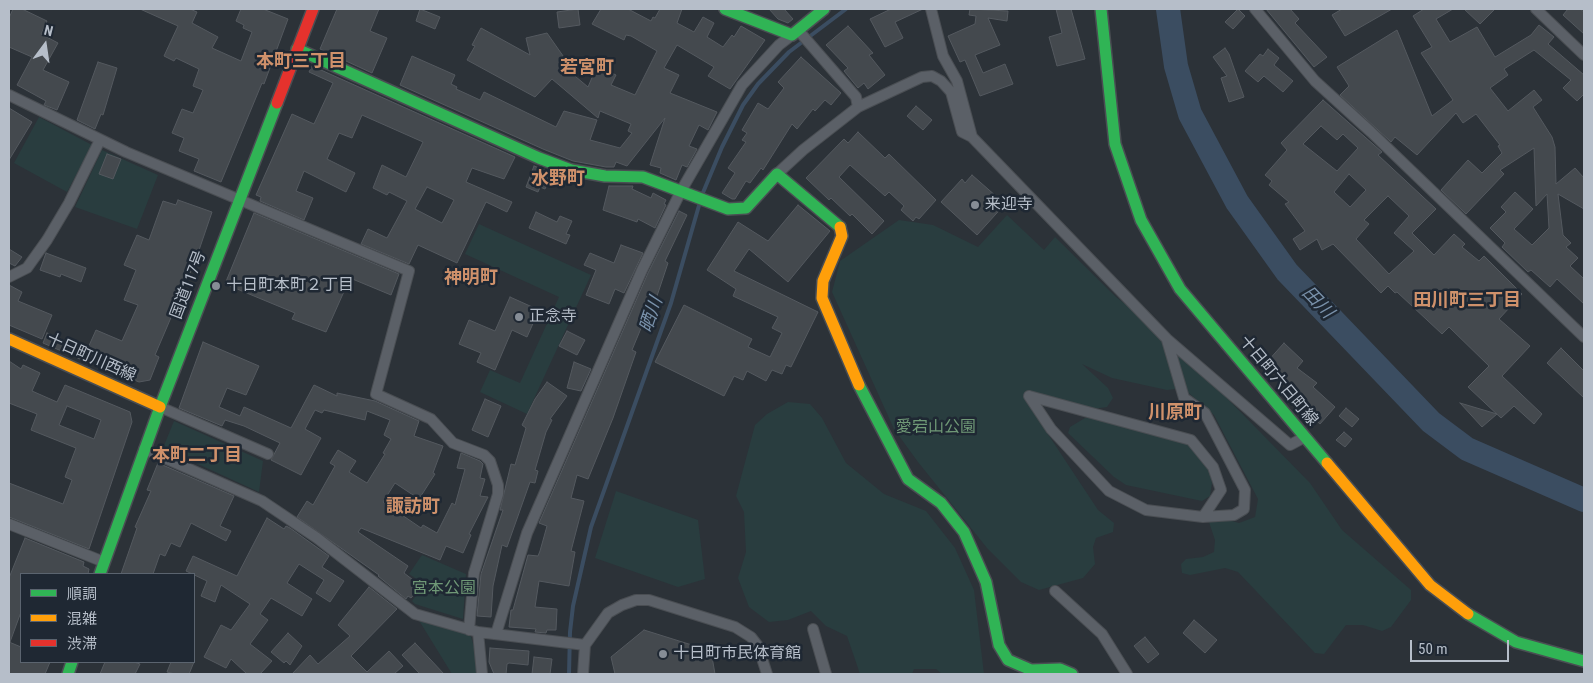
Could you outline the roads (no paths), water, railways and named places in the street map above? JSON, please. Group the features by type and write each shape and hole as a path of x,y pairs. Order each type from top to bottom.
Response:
{"main road":[{"name":"国道117号","path":"100,573 144,449 314,9"},
{"path":"725,9 795,33 824,9"},
{"name":"十日町六日町線","path":"1101,9 1115,144 1141,220 1180,289 1436,591 1464,612 1516,642 1584,661"},
{"path":"297,49 538,158 571,170 605,176 643,177 728,209 746,208 778,174 839,225 842,236 823,280 822,298 843,351 876,420 908,479 941,503 964,532 986,582 999,645 1008,660 1031,670 1060,669 1072,674"},
{"name":"十日町川西線","path":"9,339 160,407"}],"street":[{"path":"931,9 943,56 957,81 972,137"},
{"path":"1255,9 1315,81 1372,132 1584,337"},
{"path":"1536,9 1584,54"},
{"path":"496,634 527,534 597,368 642,270 686,193 742,85 779,46 795,33 856,97 858,107"},
{"path":"778,174 803,150 858,107 922,77 932,76 941,81 951,92 962,132 972,137 1167,339 1290,445 1305,438"},
{"path":"9,95 100,140 409,272 376,394 431,419 453,442 484,455 490,461 498,484 498,494 474,573 473,631 482,674"},
{"path":"9,277 27,268 47,240 69,203 100,140"},
{"path":"1167,339 1184,398 1205,413 1244,490 1244,509 1234,515 1203,517 1146,510 1109,491 1051,429 1029,396 1191,440 1213,467 1222,490 1203,517"},
{"path":"160,407 268,454"},
{"path":"144,449 262,501 317,538 415,614 473,631 581,645"},
{"path":"9,524 104,562"},
{"path":"1055,591 1102,634 1127,674"},
{"path":"583,674 581,645 608,613 636,600 649,600 735,627 752,637 758,646 767,674"},
{"path":"813,629 826,674"}],"waterway":[{"name":"晒川","path":"702,195 722,147 743,105 758,84 789,52 846,9"},
{"name":"田川","path":"1168,9 1176,66 1190,114 1237,202 1287,272 1431,422 1467,449 1584,500"},
{"name":"晒川","path":"569,674 573,606 591,527 671,303 700,202"}],"place":[{"name":"来迎寺","path":"975,205"},
{"name":"十日町本町２丁目","path":"216,286"},
{"name":"正念寺","path":"519,317"},
{"name":"十日町市民体育館","path":"663,654"}],"district":[{"name":"本町三丁目","path":"301,62"},
{"name":"若宮町","path":"587,68"},
{"name":"水野町","path":"558,179"},
{"name":"神明町","path":"471,278"},
{"name":"田川町三丁目","path":"1467,301"},
{"name":"川原町","path":"1175,413"},
{"name":"本町二丁目","path":"197,456"},
{"name":"諏訪町","path":"413,507"}],"park label":[{"name":"愛宕山公園","path":"936,428"},
{"name":"宮本公園","path":"444,589"}]}
